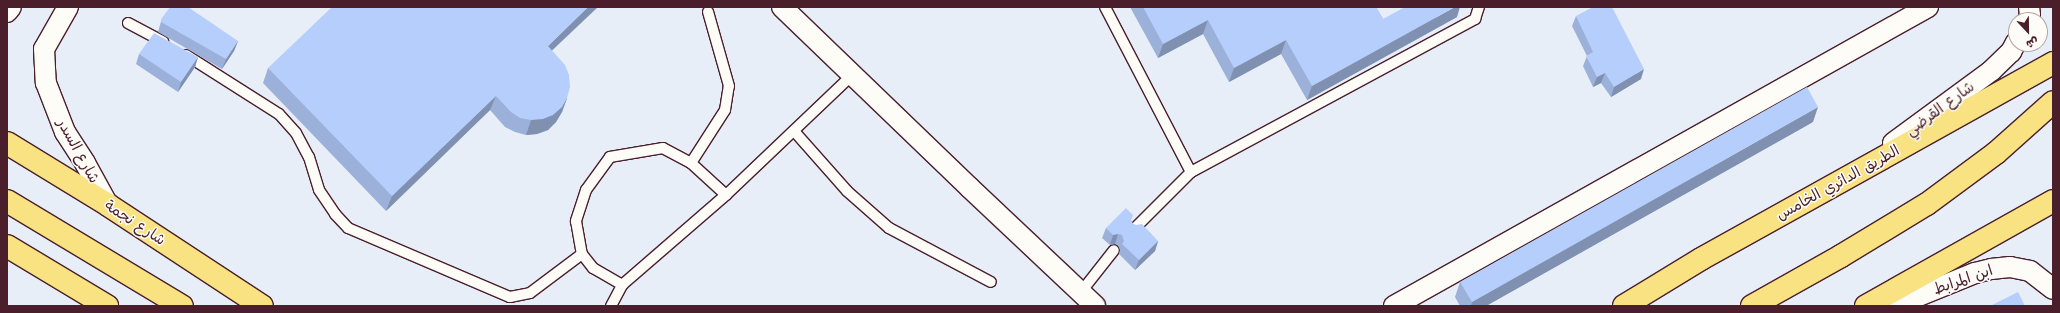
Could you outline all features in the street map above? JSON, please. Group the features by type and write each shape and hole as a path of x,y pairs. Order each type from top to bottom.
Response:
{"main road":[{"name":"الطريق الدائري الخامس","path":"1624,306 1701,259 2053,63"},
{"path":"1752,306 1841,256 1927,204 1996,153 2053,102"},
{"name":"شارع نجمة","path":"7,143 108,205 262,306"},
{"path":"7,201 182,306"},
{"path":"1866,306 2053,201"},
{"path":"7,246 107,306"}],"street":[{"path":"7,12 11,7"},
{"name":"شارع السدر","path":"68,7 44,49 46,83 65,132 85,163 108,205"},
{"path":"782,7 1095,306"},
{"path":"1394,306 1928,7"},
{"name":"شارع القرضي","path":"1838,183 1972,85 2011,52"},
{"name":"ابن المرابط","path":"1894,306 1975,273 1998,268 2010,267 2030,271 2053,289"}],"lane":[{"path":"1105,7 1191,172"},
{"path":"1134,229 1191,172 1475,19 1479,7"},
{"path":"691,163 725,110 729,86 708,12"},
{"path":"128,23 173,48 279,114 296,133 309,157 319,190 335,214 348,228 510,297 530,293 582,254"},
{"path":"612,306 622,285 726,196 852,75"},
{"path":"794,131 847,191 888,228 992,282"},
{"path":"622,285 593,268 582,254 576,221 586,190 610,158 662,148 691,163 726,196"},
{"path":"1081,292 1114,250"}],"building":[{"path":"170,7 188,7 238,41 226,59 161,22 162,18"},
{"path":"332,7 588,7 548,46 565,65 569,75 570,87 567,98 562,107 553,115 543,119 531,120 520,118 511,112 496,96 392,196 268,68"},
{"path":"1143,7 1376,7 1383,19 1405,7 1455,7 1312,86 1286,40 1234,68 1208,20 1163,44"},
{"path":"1593,7 1612,7 1644,69 1614,87 1605,73 1597,77 1586,56 1593,52 1576,16"},
{"path":"154,33 198,57 181,82 139,54"},
{"path":"1807,87 1818,107 1472,302 1460,282"},
{"path":"1126,208 1133,215 1131,220 1133,224 1142,224 1158,241 1139,260 1122,244 1124,241 1122,235 1113,235 1106,228"},
{"path":"2018,292 2025,306 1990,306"}]}
